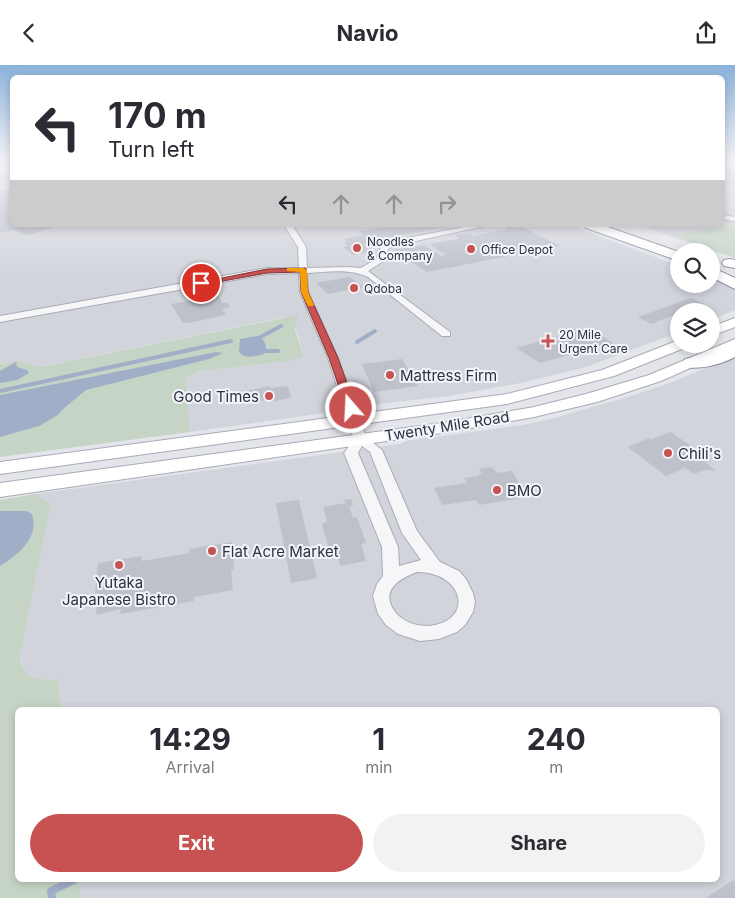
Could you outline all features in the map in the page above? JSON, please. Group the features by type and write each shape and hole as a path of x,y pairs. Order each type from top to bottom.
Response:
{"highway":[{"path":"597,227 670,249"},
{"path":"627,227 670,247"},
{"path":"720,260 733,264"},
{"path":"720,273 735,278"},
{"path":"720,275 735,284"},
{"path":"692,363 721,357 735,350"}],"main road":[{"path":"720,328 735,322"},
{"name":"Twenty Mile Road","path":"0,490 491,420 574,403 639,384 692,363 735,343"},
{"name":"Twenty Mile Road","path":"0,468 492,401 554,389 608,373 670,349"}],"street":[{"path":"290,227 296,234 302,247 304,292 333,358 360,439 376,449 410,533 435,568"},
{"path":"362,271 379,260 384,247 390,244 475,227"},
{"path":"0,319 267,271 362,271 378,280 446,334"},
{"path":"360,439 351,453 390,547 391,576"},
{"path":"416,566 435,568 442,569 460,583 467,602 464,614 459,622 440,632 417,633 399,627 385,613 380,596 382,588 391,576 398,571 416,566"}],"shaded area":[{"path":"0,200 10,200 10,227 575,227 670,263 670,293 720,293 720,282 735,291 735,310 720,316 720,303 670,303 670,335 586,367 521,383 449,396 387,403 190,432 184,380 201,371 288,361 304,355 295,326 285,317 39,367 18,361 0,364"},
{"path":"725,200 735,200 735,224 725,226"},
{"path":"645,227 719,227 671,236"},
{"path":"735,355 735,898 81,898 79,882 720,882 720,707 61,707 58,679 38,679 31,676 24,671 20,654 51,504 35,494 400,444 406,441 523,425 634,395 678,380"}],"green space":[{"path":"735,224 735,258 720,253 720,243 691,243 671,236 718,227"},
{"path":"298,315 295,330 304,356 289,361 201,371 185,379 190,432 0,457 0,364 18,361 40,367"},
{"path":"35,494 51,504 20,655 21,663 27,673 37,678 58,679 61,707 15,707 15,882 79,882 81,898 0,898 0,500"}],"water":[{"path":"262,337 266,346 266,353 249,357 239,352 240,339"},
{"path":"216,352 223,353 209,359 86,390 58,415 39,426 0,437 0,395"},
{"path":"16,362 17,367 27,370 29,373 17,380 0,383 0,371"},
{"path":"0,511 26,511 32,514 34,522 33,530 26,545 0,566"}],"building":[{"path":"0,200 10,200 10,227 53,228 28,235 14,230 0,233"},
{"path":"387,227 449,227 374,240 368,239 373,242 364,245 372,251 353,255 343,247 349,246 344,243 347,242 344,239 364,235 359,231"},
{"path":"504,227 522,227 560,246 427,272 393,250 424,245 441,256 446,255 429,244 459,239 455,235 468,234 473,236 507,229"},
{"path":"350,277 363,287 328,294 316,283"},
{"path":"218,296 223,303 227,303 230,307 222,309 226,315 193,322 183,323 171,304"},
{"path":"691,298 703,303 677,303"},
{"path":"670,306 670,317 651,324 638,317"},
{"path":"589,328 613,343 540,363 516,348"},
{"name":"Mattress Firm","path":"402,359 418,386 374,392 362,364"},
{"name":"Good Times","path":"270,386 270,388 288,386 291,398 248,403 246,391"},
{"name":"Chili's","path":"671,432 709,459 704,461 716,471 704,470 694,474 685,468 666,476 628,447 649,438 650,440"},
{"name":"BMO","path":"492,467 497,473 512,471 528,497 479,505 476,500 442,505 434,488 467,483 464,478 479,476 482,473 479,469"},
{"path":"351,499 353,506 349,506 353,518 357,517 366,543 361,544 366,561 340,566 336,548 329,549 322,524 327,522 323,507 346,503 344,500"},
{"name":"Flat Acre Market","path":"299,500 317,578 291,583 276,503"},
{"path":"232,542 234,569 231,570 233,590 194,597 194,601 120,614 121,609 96,615 98,593 95,593 98,563 142,556 142,561 190,553 189,549"},
{"path":"733,880 735,882 735,898 706,898"}],"waterway":[{"path":"255,340 281,326"},
{"path":"357,342 375,331"},
{"path":"0,391 231,341"},
{"path":"261,351 278,351"},
{"path":"52,898 51,891 70,882"}],"slow traffic":[{"path":"290,270 303,270 304,292 310,305"}],"place":[{"name":"Noodles & Company","path":"357,248"},
{"name":"Office Depot","path":"471,249"},
{"name":"Qdoba","path":"354,288"},
{"name":"20 Mile Urgent Care","path":"548,341"},
{"name":"Mattress Firm","path":"390,375"},
{"name":"Good Times","path":"269,396"},
{"name":"Chili's","path":"668,453"},
{"name":"BMO","path":"497,490"},
{"name":"Flat Acre Market","path":"212,551"},
{"name":"Yutaka Japanese Bistro","path":"119,565"}],"route":[{"path":"201,283 267,271 303,270 304,292 333,358 351,408"}]}
